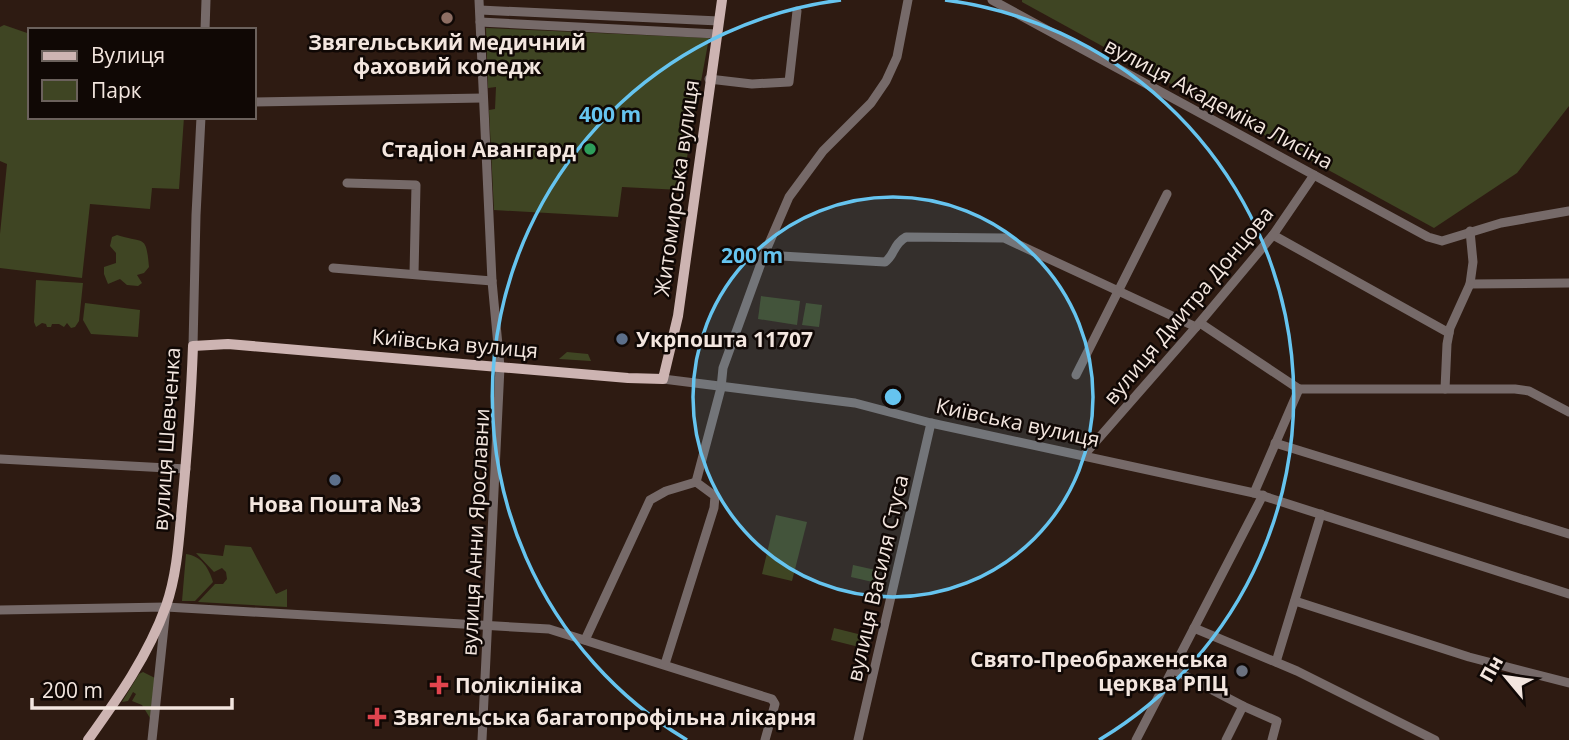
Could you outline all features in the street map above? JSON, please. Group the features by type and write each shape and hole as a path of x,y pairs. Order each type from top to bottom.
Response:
{"main road":[{"name":"Житомирська вулиця","path":"663,379 678,316 722,0"},
{"name":"Київська вулиця","path":"193,346 228,344 663,379"},
{"name":"вулиця Шевченка","path":"88,740 139,665 166,607 180,530 193,346"}],"street":[{"path":"205,28 206,0"},
{"path":"696,482 721,388 723,368 764,255 789,197 823,151 871,103 886,81 897,57 908,0"},
{"name":"вулиця Академіка Лисіна","path":"992,0 1428,237 1442,241 1470,231"},
{"path":"479,5 719,21"},
{"name":"вулиця Анни Ярославни","path":"479,5 492,281 500,367 482,740"},
{"path":"709,79 752,84 789,82 797,11"},
{"path":"480,22 717,34"},
{"path":"256,102 482,98"},
{"name":"вулиця Шевченка","path":"193,346 195,215 201,119"},
{"name":"вулиця Дмитра Донцова","path":"1084,455 1273,235 1314,175"},
{"path":"346,183 416,186 414,274"},
{"path":"1076,375 1167,194"},
{"path":"1445,389 1449,333 1471,284 1473,262 1470,231 1569,211"},
{"path":"1273,235 1449,333"},
{"path":"764,255 885,262 898,242 906,237 1004,238 1117,291 1198,325 1299,389 1529,391 1569,412"},
{"path":"333,268 492,281"},
{"path":"1471,284 1569,283"},
{"name":"Київська вулиця","path":"663,379 855,403 931,424 1259,494 1569,594"},
{"path":"1136,740 1259,494 1275,443 1299,389"},
{"name":"вулиця Василя Стуса","path":"858,740 931,424"},
{"path":"1275,443 1569,534"},
{"path":"0,459 186,469"},
{"path":"585,640 650,500 666,491 696,482"},
{"path":"666,664 714,508 715,496 696,482"},
{"path":"1276,662 1321,514"},
{"path":"1295,601 1469,657 1569,683"},
{"path":"154,736 166,607"},
{"path":"0,610 166,607 549,629 772,699 775,704 765,740"},
{"path":"1194,628 1354,698 1435,740"},
{"path":"1172,669 1278,721 1272,740"},
{"path":"1226,740 1243,706"}],"green space":[{"path":"1022,0 1569,0 1569,106 1517,173 1434,228"},
{"path":"4,25 28,33 28,119 184,119 179,189 152,188 150,209 90,204 82,278 0,268 0,234 7,164 0,161 0,27"},
{"name":"Стадіон Авангард","path":"486,28 709,38 681,190 622,187 618,217 494,210 489,110 495,109 496,87 488,88"},
{"path":"117,235 145,244 149,267 144,273 137,275 142,283 138,286 127,285 120,279 108,284 104,267 116,263 116,253 110,246 112,237"},
{"path":"36,280 83,283 79,321 75,327 71,328 67,323 64,327 52,324 47,327 42,323 36,327"},
{"path":"761,296 800,301 797,325 758,319"},
{"path":"85,303 140,310 138,337 91,334 83,320"},
{"path":"806,303 822,305 819,327 802,325"},
{"path":"567,352 588,354 591,361 559,359"},
{"path":"776,515 807,522 792,581 762,574"},
{"path":"225,545 251,547 276,594 287,589 287,607 198,602 215,584 223,584 227,579 222,568 214,572 196,553 223,556"},
{"path":"186,554 196,557 204,564 213,582 195,601 182,601"},
{"path":"853,565 880,571 877,583 851,577"},
{"path":"834,628 862,635 859,647 831,640"},
{"path":"143,672 155,678 150,718 142,705 132,701 136,694 133,692 128,701 122,702 139,674"}],"place":[{"name":"Звягельський медичний фаховий коледж","path":"447,18"},
{"name":"Стадіон Авангард","path":"590,149"},
{"name":"Укрпошта 11707","path":"622,339"},
{"name":"Нова Пошта №3","path":"335,480"},
{"name":"Свято-Преображенська церква РПЦ","path":"1242,671"},
{"name":"Поліклініка","path":"439,685"},
{"name":"Звягельська багатопрофільна лікарня","path":"377,717"}]}
